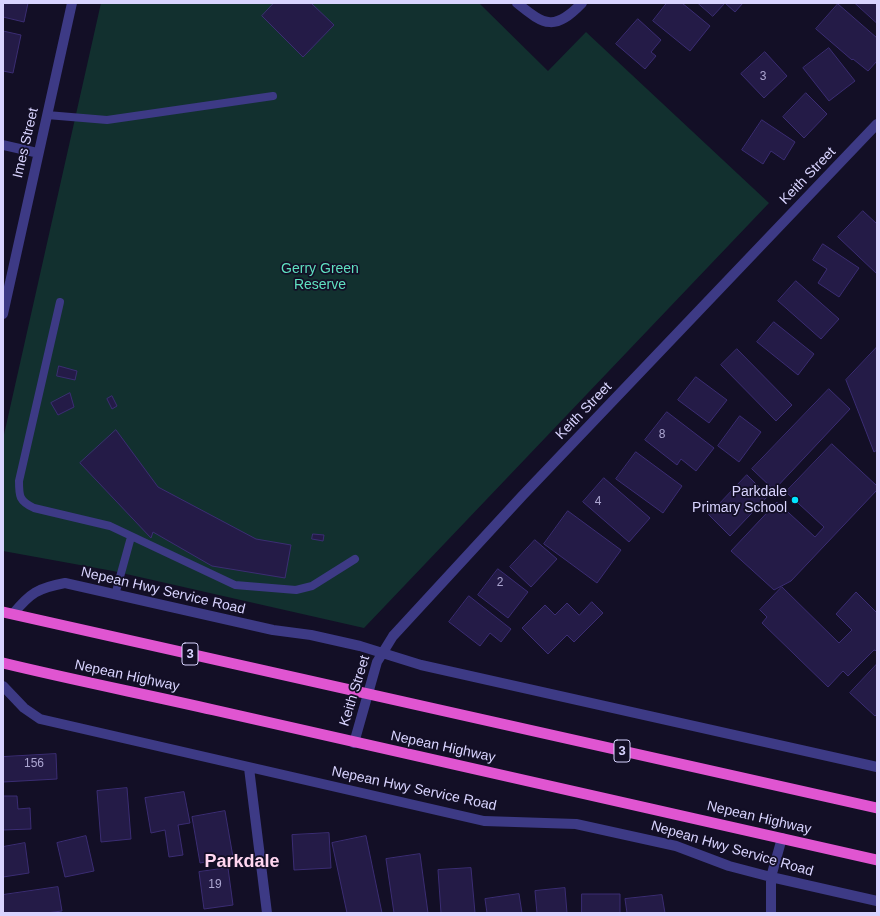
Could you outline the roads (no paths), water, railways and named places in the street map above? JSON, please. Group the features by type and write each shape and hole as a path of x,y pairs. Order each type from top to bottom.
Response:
{"highway":[{"name":"3","path":"8,613 877,808"},
{"name":"Nepean Highway","path":"3,663 877,860"}],"street":[{"name":"Imes Street","path":"3,314 72,3"},
{"path":"517,3 537,19 551,23 566,18 582,3"},
{"name":"Keith Street","path":"354,743 377,662 393,636 523,495 877,124"},
{"path":"3,145 38,153"},
{"name":"Nepean Hwy Service Road","path":"8,613 26,598 47,586 65,583 273,630 311,634 382,652 421,665 877,767"},
{"name":"Nepean Hwy Service Road","path":"3,686 24,708 40,719 484,821 576,824 676,846 729,866 877,901"},
{"path":"249,768 267,913"},
{"path":"771,913 771,877 782,838"}],"lane":[{"path":"47,115 107,120 273,96"},
{"path":"60,302 18,481 19,495 26,504 34,508 110,526 235,585 296,590 312,586 355,558"},
{"path":"115,595 131,537"}],"place":[{"name":"Parkdale Primary School","path":"795,500"}],"district":[{"name":"Parkdale","path":"242,862"}],"park label":[{"name":"Gerry Green Reserve","path":"320,278"}]}
